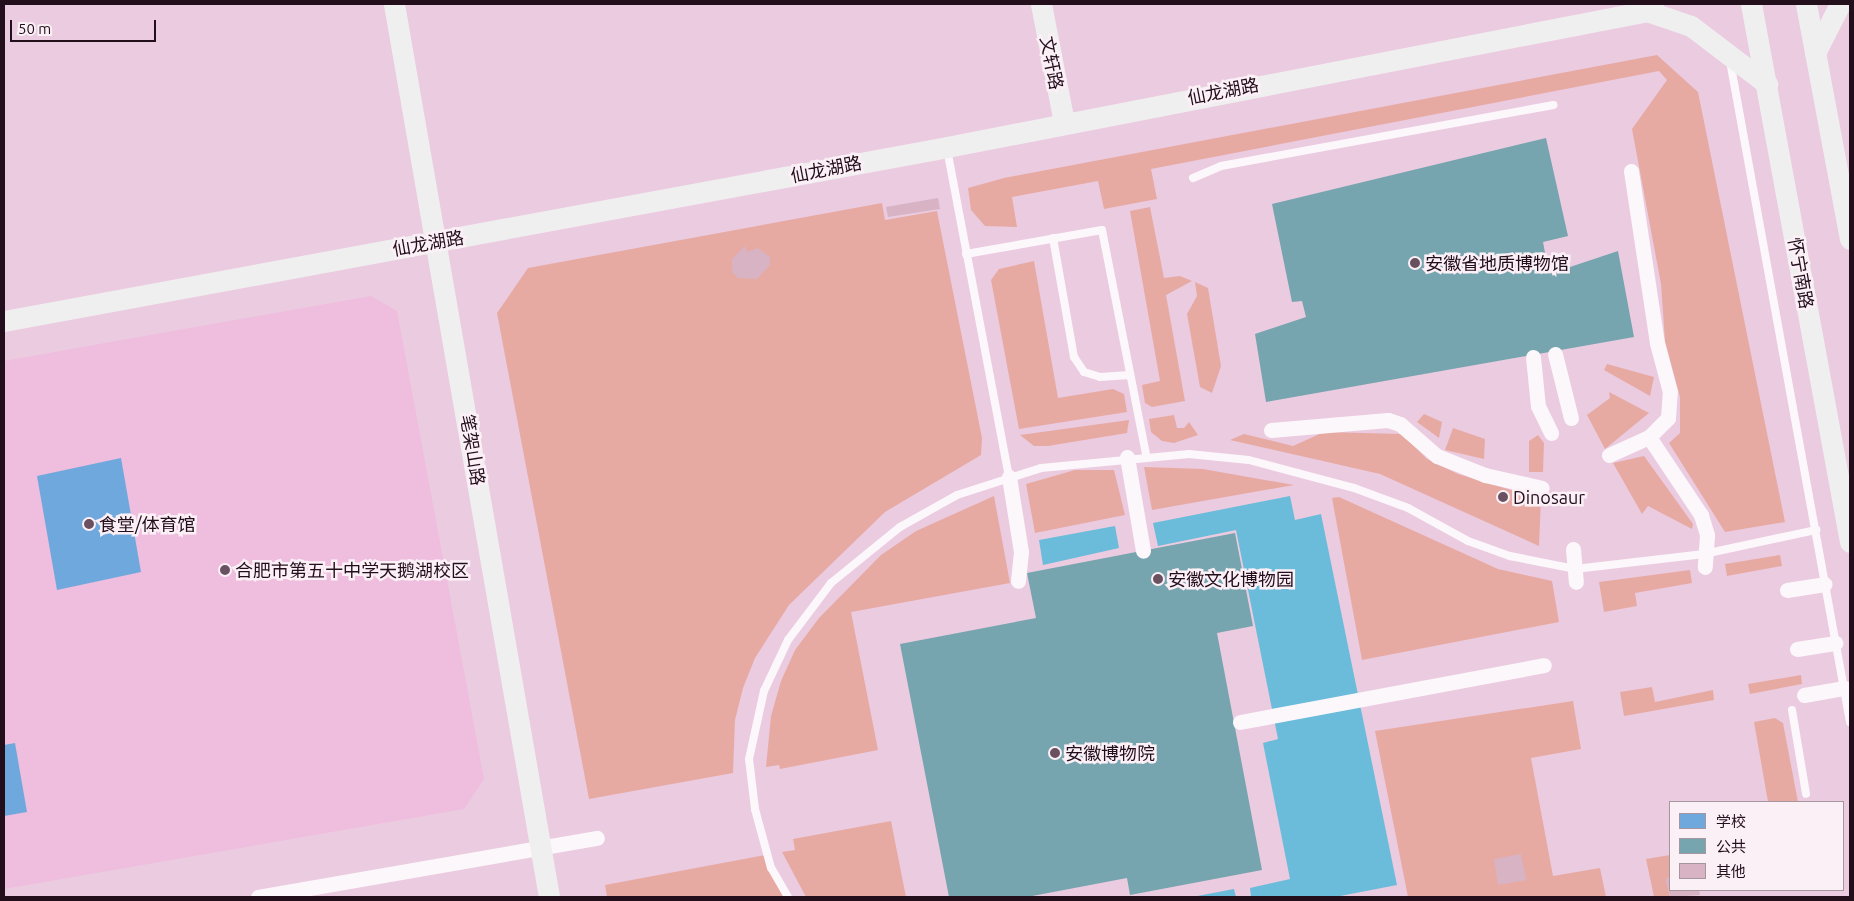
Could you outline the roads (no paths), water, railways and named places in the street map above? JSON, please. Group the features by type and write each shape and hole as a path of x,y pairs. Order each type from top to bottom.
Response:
{"street":[{"name":"笔架山路","path":"394,4 439,241 539,847 549,897"},
{"name":"文轩路","path":"1041,4 1064,122"},
{"name":"怀宁南路","path":"1752,4 1850,542"},
{"path":"1806,4 1850,239"},
{"path":"1815,53 1840,4"},
{"name":"仙龙湖路","path":"4,321 946,147 1064,122 1650,8"},
{"path":"1650,8 1692,26 1767,84"},
{"path":"1609,455 1649,437 1668,418 1670,392 1656,343 1631,171"},
{"path":"1555,354 1571,418"},
{"path":"1533,357 1538,406 1551,432"},
{"path":"1271,430 1388,420 1400,424 1437,456 1485,475 1542,488"},
{"path":"1649,437 1700,515 1706,535 1705,561"},
{"path":"1127,457 1143,551"},
{"path":"1009,477 1021,552 1018,581"},
{"path":"1573,549 1576,576"},
{"path":"1787,590 1825,584"},
{"path":"1797,649 1836,643"},
{"path":"1240,722 1544,665"},
{"path":"1804,696 1844,688"},
{"path":"258,897 597,838"}],"lane":[{"path":"1728,52 1850,722"},
{"path":"1193,178 1221,166 1553,105"},
{"path":"946,147 1009,477"},
{"path":"966,254 1102,230 1146,455"},
{"path":"1053,238 1074,357 1084,372 1100,377 1130,375"},
{"path":"788,897 766,855 749,759 764,691 788,640 849,565 900,527 957,494 1009,477 1127,457 1146,455 1249,460 1313,476 1408,508 1468,542 1576,576 1705,561 1816,530"},
{"path":"1792,710 1806,794"}],"water":[{"path":"1290,496 1295,520 1321,514 1397,885 1335,897 1251,897 1250,888 1290,879 1263,743 1278,739 1236,530 1158,546 1153,523"},
{"path":"1115,526 1119,548 1043,565 1039,540"},
{"path":"1234,889 1236,897 1192,897"}],"place":[{"name":"安徽省地质博物馆","path":"1415,263"},
{"name":"Dinosaur","path":"1503,497"},
{"name":"食堂/体育馆","path":"89,524"},
{"name":"合肥市第五十中学天鹅湖校区","path":"225,570"},
{"name":"安徽文化博物园","path":"1158,579"},
{"name":"安徽博物院","path":"1055,753"}]}
